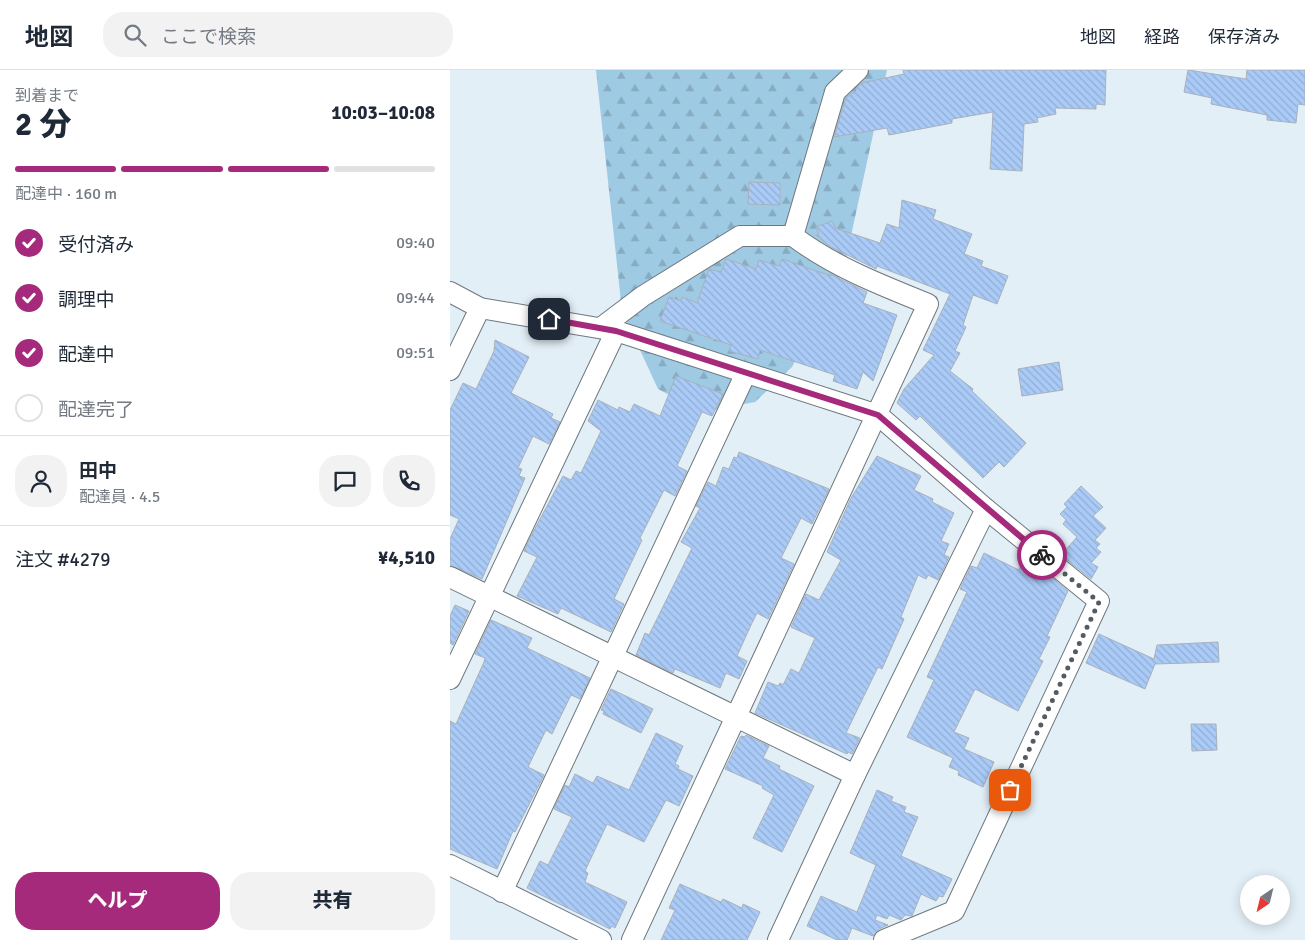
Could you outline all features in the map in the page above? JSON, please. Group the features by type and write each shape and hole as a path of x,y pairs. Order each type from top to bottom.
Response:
{"street":[{"path":"793,236 835,92 858,70"},
{"path":"450,679 490,596 609,329 643,296 740,236 793,236 815,253 856,274 928,304 878,415 632,940"},
{"path":"450,292 480,308 609,329 878,415 986,509 1099,602 954,911 884,940"},
{"path":"450,370 480,308"},
{"path":"502,892 746,373"},
{"path":"778,940 855,775 986,509"},
{"path":"450,577 855,775"},
{"path":"450,866 601,940"}],"green space":[{"path":"596,70 887,70 844,268 792,367 755,402 702,412 658,389 622,311"}],"building":[{"path":"903,70 1106,70 1105,105 1096,104 1096,109 1055,108 1056,114 1037,118 1038,122 1024,124 1022,171 990,169 993,112 952,119 952,123 889,135 887,128 834,137 846,98 856,91 856,88 862,83 904,74"},
{"path":"1188,70 1246,79 1247,70 1305,70 1305,105 1298,104 1296,123 1267,120 1267,115 1211,104 1212,98 1184,92"},
{"path":"749,182 780,183 780,205 748,204"},
{"path":"902,200 936,210 933,219 972,234 964,254 983,261 981,266 1008,276 997,304 973,295 963,325 966,327 955,351 960,353 950,371 973,389 972,391 1026,443 1004,467 999,462 983,478 920,416 916,420 897,403 904,389 934,355 923,350 950,294 877,266 876,269 831,247 816,235 819,235 816,227 832,221 835,228 880,243 887,224 899,228"},
{"path":"726,259 756,269 759,260 779,266 782,259 831,276 830,274 867,292 863,303 897,315 873,381 863,372 857,389 833,381 835,375 760,350 758,359 729,351 731,345 660,321 669,297 681,301 682,297 697,303 709,269 721,272"},
{"path":"495,340 529,357 511,393 553,414 551,418 560,422 549,444 533,436 518,468 522,469 519,476 525,478 482,579 450,565 450,539 459,519 450,515 450,410 463,383 476,389 494,351"},
{"path":"1059,362 1063,390 1022,396 1018,369"},
{"path":"676,376 723,394 712,416 702,412 677,466 687,471 675,496 664,490 640,538 642,540 614,599 624,604 611,632 561,608 558,614 517,596 537,557 524,551 531,536 563,476 571,480 576,471 581,473 601,431 588,421 598,400 618,410 619,407 630,412 634,404 660,416"},
{"path":"739,452 829,489 812,524 801,518 781,558 794,564 768,619 757,613 751,625 737,656 747,661 739,679 726,673 720,688 675,669 673,673 636,655 645,633 649,635 692,548 681,542 700,508 696,506 708,482 716,486 723,467 729,469 734,457 737,458"},
{"path":"877,456 921,476 914,490 933,499 932,502 954,513 941,541 949,544 944,555 949,557 938,580 928,575 926,579 918,575 901,617 904,619 882,669 878,667 846,733 860,738 852,754 848,752 847,754 755,713 768,682 778,686 780,683 783,685 791,669 799,673 815,638 791,627 806,594 819,600 841,560 827,552 851,498"},
{"path":"1081,486 1103,507 1093,516 1106,528 1095,540 1100,544 1096,548 1101,552 1091,563 1098,567 1091,579 1061,555 1077,537 1063,524 1066,520 1060,514 1067,507 1064,504"},
{"path":"984,553 1019,570 1020,567 1041,577 1045,572 1068,591 1047,636 1050,637 1039,659 1043,661 1018,711 975,689 954,732 969,738 964,749 994,762 983,787 958,775 959,771 949,767 953,758 907,737 934,680 927,677 967,592 960,589 971,566 977,568"},
{"path":"455,605 469,611 453,645 450,643 450,616"},
{"path":"491,620 532,638 527,648 590,678 580,699 571,695 552,734 546,730 528,767 544,775 515,832 513,831 497,869 450,849 450,721 456,724 484,662 485,658 475,654"},
{"path":"1099,634 1154,659 1157,645 1218,642 1219,662 1155,664 1145,689 1086,663"},
{"path":"611,689 653,709 641,733 603,714 604,711 601,710"},
{"path":"1191,724 1216,724 1217,750 1192,751"},
{"path":"656,733 683,746 675,764 679,766 678,769 693,776 679,806 666,800 644,842 607,824 585,871 588,873 585,882 627,902 615,928 612,926 610,929 527,888 540,861 548,865 572,817 554,809 565,785 569,787 575,774 593,783 597,776 629,790"},
{"path":"746,735 769,746 763,758 780,766 779,769 814,786 782,852 753,838 774,795 762,788 763,786 725,769 741,736 745,737"},
{"path":"877,790 893,797 891,801 906,807 904,812 918,817 901,856 952,879 943,897 939,896 936,901 921,894 912,916 905,915 901,920 889,915 887,919 877,915 875,920 888,925 879,929 873,936 852,928 847,940 837,940 807,926 821,896 857,912 876,865 850,853"},
{"path":"680,884 721,902 723,899 742,908 743,904 760,912 747,940 661,940 675,910 669,908"}],"way so far":[{"path":"1010,790 1099,602 1042,555"}],"route":[{"path":"549,319 616,331 878,415 1042,555"}]}
